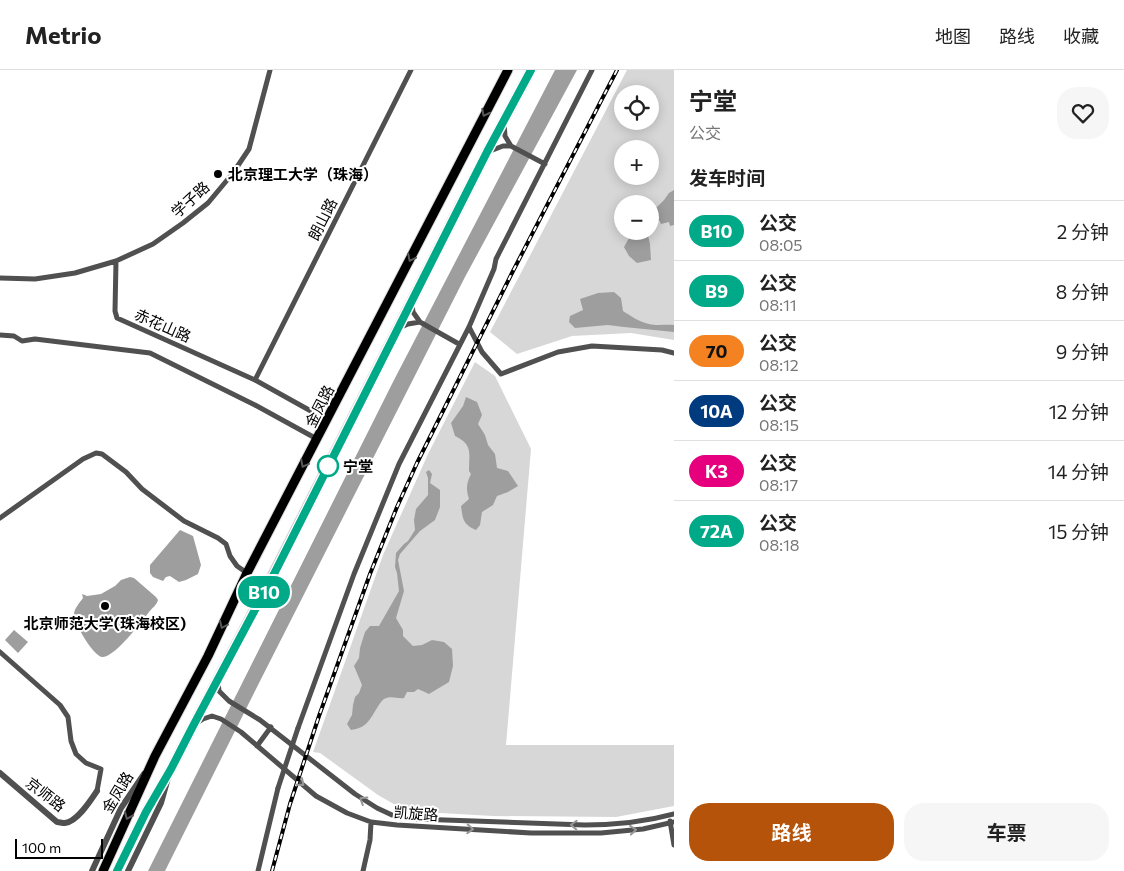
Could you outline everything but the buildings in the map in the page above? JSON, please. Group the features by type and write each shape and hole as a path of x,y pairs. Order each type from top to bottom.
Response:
{"highway":[{"name":"金凤路","path":"103,871 155,756 208,656 247,573 508,70"},
{"path":"117,871 146,812 171,769 274,574 487,152 531,70"}],"street":[{"name":"学子路","path":"116,262 153,244 183,223 208,203 233,173 249,149 270,70"},
{"name":"朗山路","path":"255,380 411,70"},
{"path":"258,871 278,788 298,728 354,574 399,464 469,326 494,269 496,259 592,70"},
{"path":"504,122 505,136 512,146 545,164"},
{"path":"487,152 503,146 512,146"},
{"path":"0,278 35,279 75,273 116,262"},
{"name":"赤花山路","path":"116,262 115,311 117,318 255,380 327,420"},
{"path":"412,301 412,312 420,322 460,344"},
{"path":"398,328 420,322"},
{"path":"469,326 482,352 500,374 558,352 592,346 662,350 674,353"},
{"path":"0,334 14,336 22,341 35,339 150,354 255,405 317,439"},
{"path":"0,518 83,459 96,453 102,454 126,472 142,489 184,521 226,544 230,556 237,566 247,573"},
{"path":"0,652 60,705 68,717 71,741 76,754 86,763 101,769 97,791"},
{"name":"凯旋路","path":"219,676 219,692 229,701 271,728 354,794 392,816 416,819 603,825 671,815"},
{"name":"凯旋路","path":"193,726 203,718 212,716 222,719 316,796 346,813 371,822 531,833 592,833 643,829 672,822"},
{"path":"257,746 271,728"},
{"name":"金凤路","path":"92,871 121,808 155,756"},
{"path":"128,871 160,803 171,769"},
{"name":"京师路","path":"0,774 57,822 65,823 73,820 97,791"},
{"path":"671,815 674,845"},
{"path":"363,871 370,840 371,822"}],"shaded area":[{"path":"555,70 577,70 465,277 165,871 148,871 394,380"},
{"path":"627,70 674,70 674,340 631,333 572,336 517,354 490,332 614,95 614,130 659,130 659,85 619,85"},
{"path":"674,190 674,225 670,226 669,222 661,224 659,220 659,205"},
{"path":"628,240 649,240 651,260 637,263 629,256 624,247"},
{"path":"614,292 621,298 623,311 635,319 655,325 674,325 674,332 608,325 575,328 569,322 570,316 583,310 580,299 598,293"},
{"path":"475,362 495,376 531,449 506,745 674,745 674,806 616,817 493,816 406,811 378,795 320,753 313,752 383,555 428,454"},
{"path":"466,397 477,402 482,415 478,424 485,435 488,445 495,454 497,468 508,471 518,486 497,496 493,505 482,512 480,525 476,530 468,526 464,521 461,506 469,499 467,486 471,474 469,471 469,450 461,439 455,436 451,423 463,406"},
{"path":"429,470 432,474 430,483 440,490 440,507 435,520 420,531 400,554 398,560 404,591 396,618 403,630 403,636 413,646 422,645 432,640 444,642 452,649 453,666 449,682 429,694 418,689 414,692 407,692 404,698 389,697 384,699 367,723 360,728 351,730 347,724 352,715 355,697 362,685 354,666 359,658 365,632 370,626 379,626 399,591 395,567 396,553 408,541 415,530 416,509 428,495 426,472"},
{"path":"180,530 193,536 201,565 198,574 179,582 170,576 166,577 163,581 153,577 150,573 150,565"},
{"path":"130,577 134,578 158,600 115,651 103,657 99,656 81,632 75,618 75,610 83,598 82,594 87,596 101,594 121,580"},
{"path":"14,630 28,642 18,653 5,640"}],"railway":[{"path":"272,871 290,804 319,716 370,574 397,507 512,273 617,70"}],"bus line":[{"name":"B10","path":"117,871 146,812 171,769 274,574 487,152 531,70"}],"place":[{"name":"北京理工大学（珠海）","path":"218,174"},
{"name":"宁堂","path":"328,466"},
{"name":"北京师范大学(珠海校区)","path":"105,606"}]}
